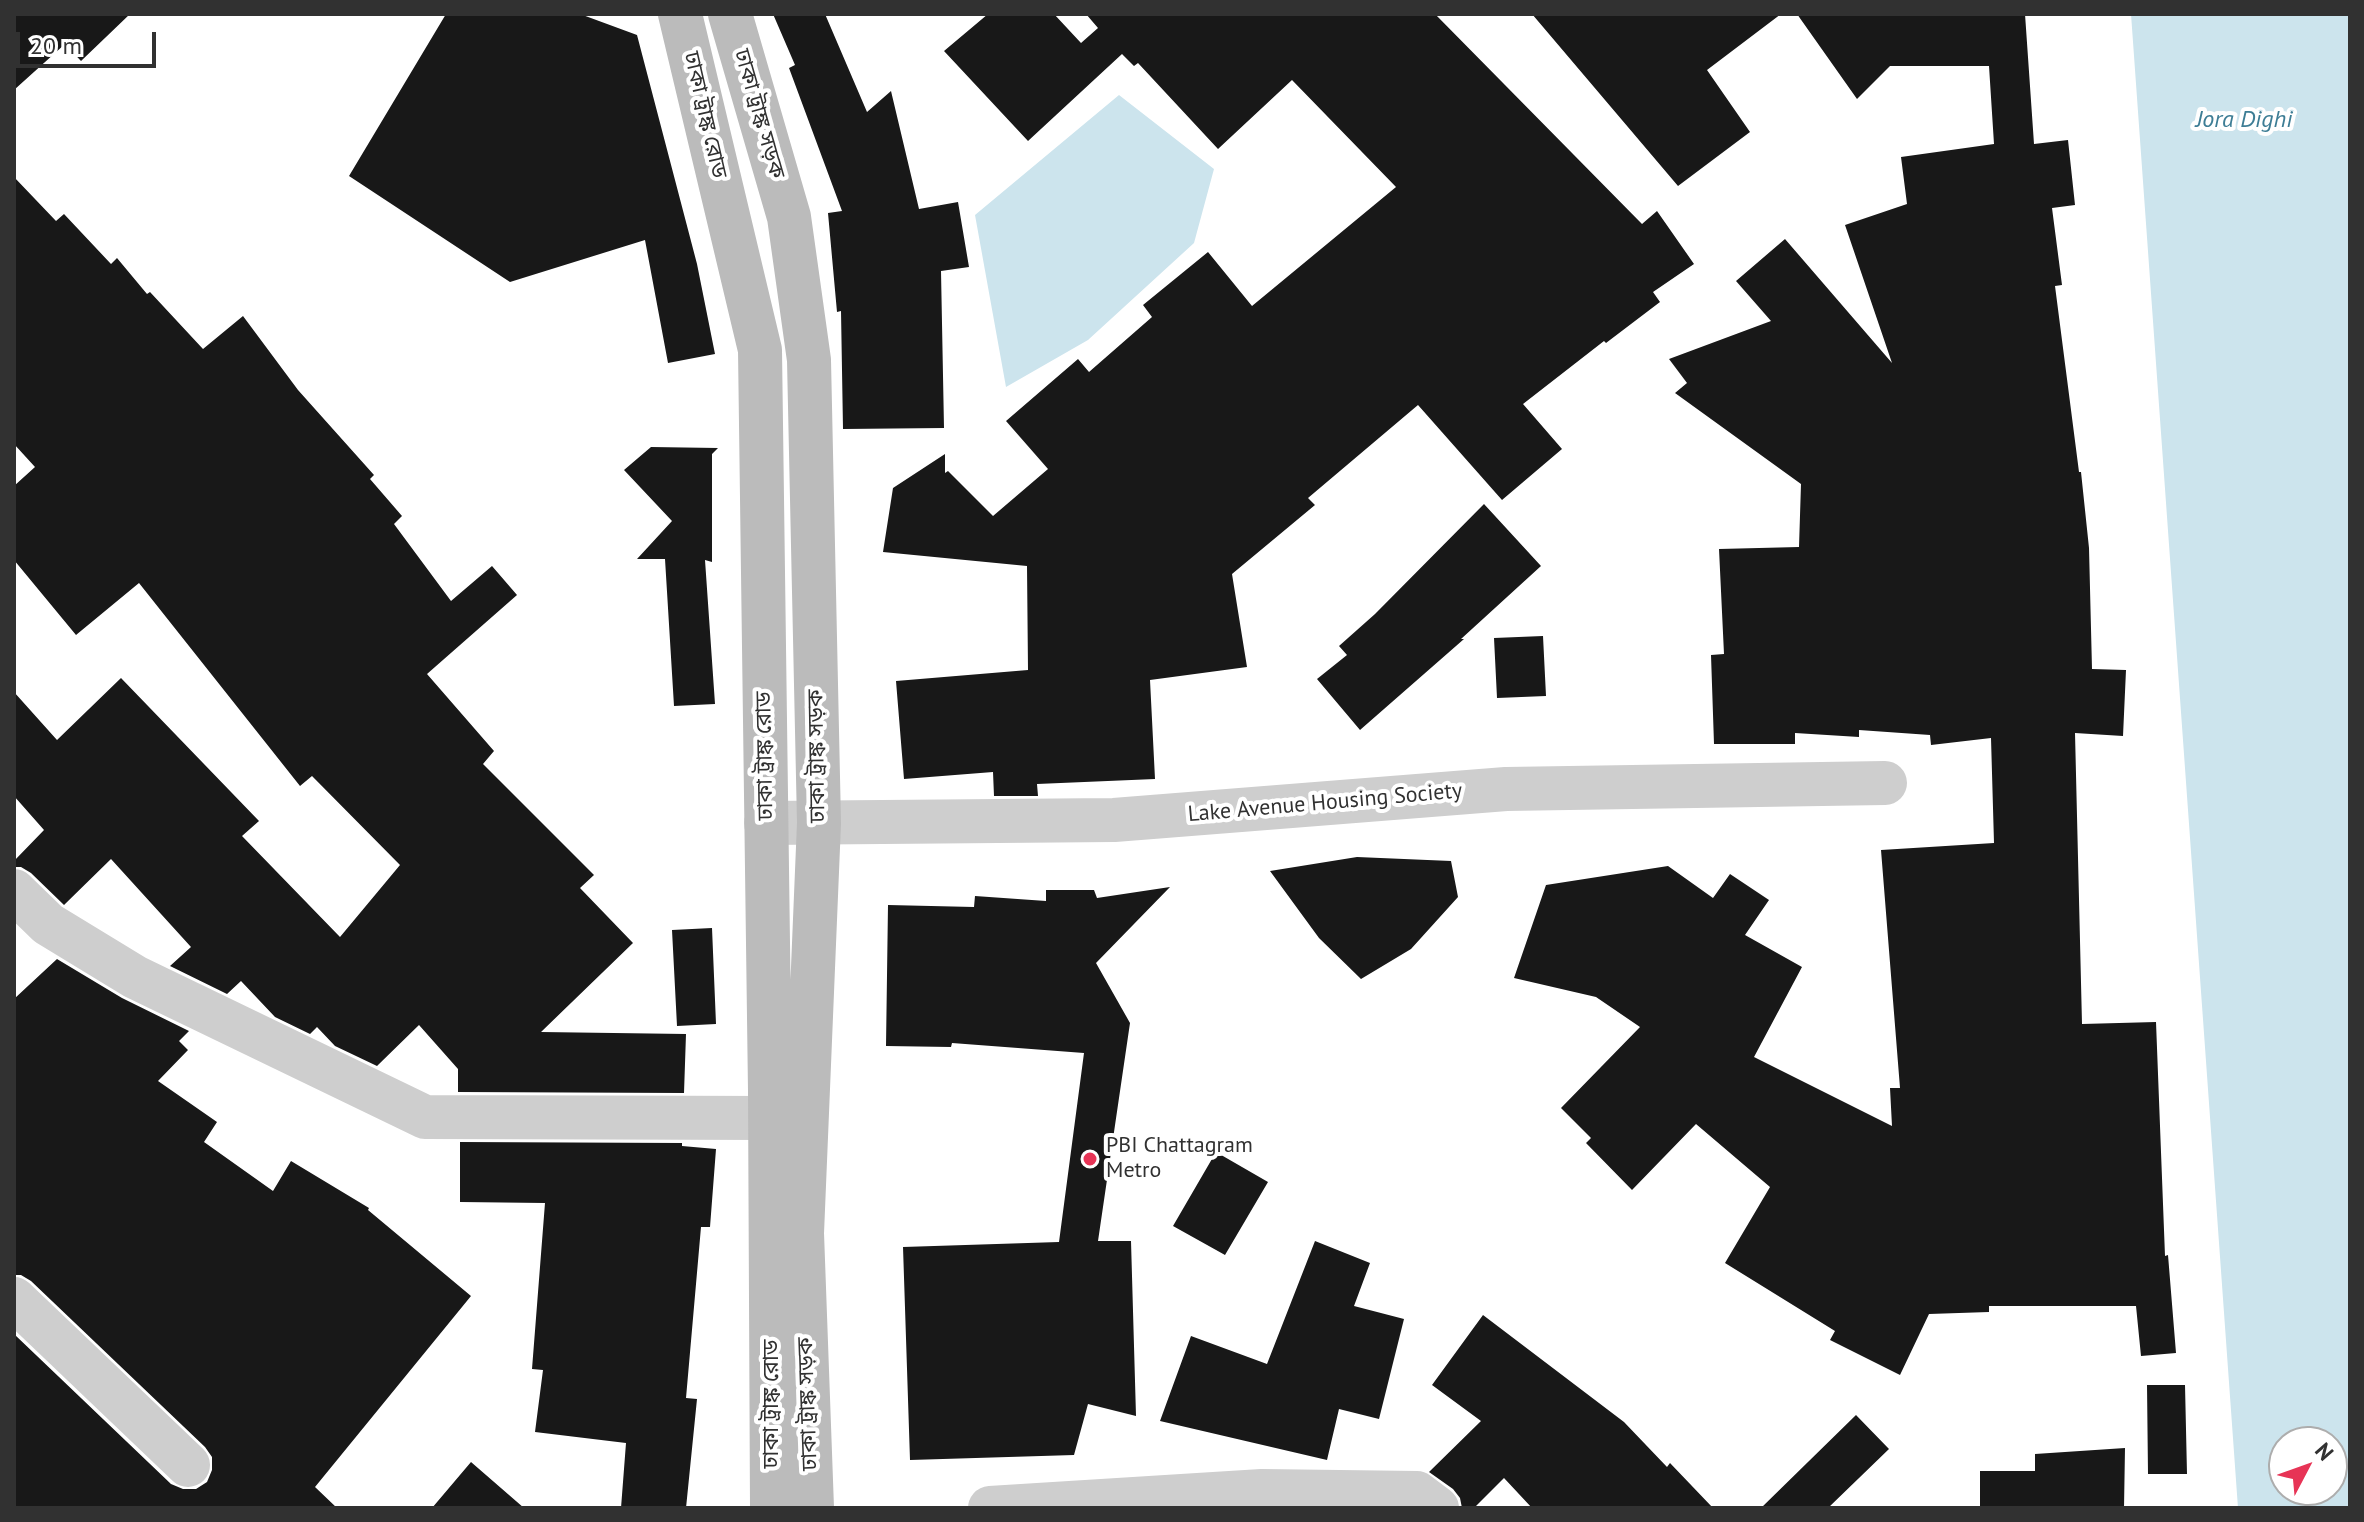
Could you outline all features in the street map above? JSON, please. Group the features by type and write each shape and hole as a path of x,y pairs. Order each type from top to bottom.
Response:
{"main road":[{"name":"ঢাকা ট্রাঙ্ক রোড","path":"680,14 760,350 772,1508"},
{"name":"ঢাকা ট্রাঙ্ক সড়ক","path":"730,14 789,217 809,360 819,823 802,1233 812,1508"}],"street":[{"name":"Lake Avenue Housing Society","path":"766,823 1114,820 1506,789 1885,783"},
{"path":"14,891 48,924 135,977 425,1117 770,1118"},
{"path":"14,1299 188,1465"},
{"path":"990,1508 1262,1491 1417,1493 1437,1508"}],"water":[{"name":"Jora Dighi","path":"2131,14 2350,14 2350,1508 2238,1508"},
{"path":"1119,95 1214,169 1194,243 1088,340 1006,387 975,215"}],"building":[{"path":"14,14 130,14 81,61 65,44 14,90"},
{"path":"446,14 580,14 637,35 697,264 715,354 668,363 645,240 510,282 349,176"},
{"path":"773,14 825,14 867,112 891,91 919,209 958,202 969,267 941,271 944,428 843,429 841,311 837,312 828,213 842,211 789,68 795,65"},
{"path":"988,14 1054,14 1081,43 1098,28 1086,14 1435,14 1642,224 1657,211 1694,264 1653,292 1660,302 1523,404 1562,449 1502,500 1418,405 1308,498 1315,505 1232,574 1247,667 1150,680 1155,779 1037,784 1038,796 994,796 993,772 904,779 896,681 1028,670 1027,566 883,552 893,488 945,454 945,473 948,471 993,516 1048,469 1006,421 1078,359 1089,372 1152,317 1143,305 1208,252 1252,306 1396,187 1292,80 1218,149 1138,63 1134,66 1122,54 1028,141 944,51"},
{"path":"1532,14 1781,14 1707,70 1750,132 1678,186"},
{"path":"1797,14 2025,14 2034,144 2068,140 2075,205 2052,208 2062,285 2055,286 2089,548 2092,669 2126,670 2123,736 2075,733 2082,1024 2156,1022 2165,1256 2168,1255 2176,1353 2141,1356 2136,1306 1989,1306 1989,1312 1929,1314 1900,1375 1830,1340 1835,1331 1725,1263 1770,1187 1696,1124 1632,1190 1586,1143 1591,1138 1561,1108 1640,1027 1596,997 1514,978 1546,885 1668,866 1713,898 1730,874 1769,900 1745,935 1802,967 1754,1057 1892,1126 1890,1088 1900,1088 1881,850 1994,843 1991,738 1931,745 1930,735 1859,730 1859,737 1795,733 1795,744 1714,744 1711,655 1724,654 1719,549 1799,547 1801,484 1675,393 1687,383 1669,359 1771,321 1736,281 1785,239 1892,363 1845,225 1907,204 1901,157 1994,144 1989,66 1890,66 1857,99"},
{"path":"14,177 56,221 64,214 111,264 117,258 147,294 150,292 203,349 243,316 298,390 374,475 370,479 402,516 394,524 451,601 492,566 517,595 427,674 494,751 483,764 594,875 580,888 633,943 541,1032 686,1034 684,1093 458,1092 458,1069 419,1025 377,1066 335,1046 317,1027 310,1034 275,1017 241,981 227,994 170,966 191,947 111,859 64,905 31,873 14,867 14,861 44,830 14,796 14,692 57,740 121,678 259,821 242,836 340,937 400,865 312,776 300,786 139,583 76,635 14,560 14,486 35,467 14,444"},
{"path":"651,447 718,448 712,454 712,562 705,560 715,704 674,706 665,559 637,559 672,521 624,470"},
{"path":"1484,504 1541,566 1360,730 1317,679 1347,655 1339,646"},
{"path":"1543,636 1546,696 1497,698 1494,638"},
{"path":"1357,857 1451,861 1458,897 1411,949 1361,979 1319,938 1270,871"},
{"path":"1170,887 1096,963 1130,1023 1098,1241 1131,1241 1136,1416 1088,1404 1074,1455 910,1460 903,1247 1059,1242 1084,1053 952,1043 951,1047 886,1046 888,905 974,907 975,896 1046,901 1046,890 1094,890 1097,898"},
{"path":"712,928 716,1024 677,1026 672,930"},
{"path":"57,959 122,998 189,1031 179,1041 188,1050 158,1081 217,1122 204,1142 273,1191 291,1161 369,1208 471,1296 315,1487 337,1508 14,1508 14,1334 171,1484 183,1489 196,1489 207,1482 212,1470 212,1457 205,1447 31,1281 14,1275 14,999"},
{"path":"460,1142 682,1143 682,1146 716,1149 710,1227 701,1227 686,1398 697,1399 686,1508 621,1508 626,1443 535,1432 543,1370 532,1369 545,1203 460,1202"},
{"path":"1216,1152 1268,1182 1225,1255 1173,1226"},
{"path":"1315,1241 1370,1263 1354,1306 1404,1319 1379,1419 1339,1409 1327,1460 1160,1421 1191,1336 1267,1364"},
{"path":"1483,1315 1624,1422 1667,1467 1670,1463 1713,1508 1532,1508 1504,1478 1474,1508 1462,1508 1460,1498 1453,1489 1429,1472 1481,1421 1432,1385"},
{"path":"2147,1385 2185,1385 2187,1474 2148,1474"},
{"path":"1856,1415 1889,1449 1828,1508 1761,1508"},
{"path":"2125,1448 2124,1508 1980,1508 1980,1471 2035,1471 2035,1454"},
{"path":"471,1462 524,1508 432,1508"}],"place":[{"name":"PBI Chattagram Metro","path":"1090,1159"}]}
